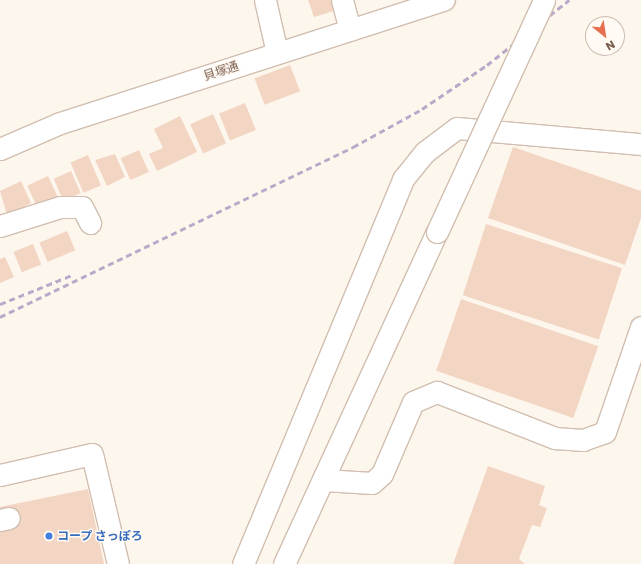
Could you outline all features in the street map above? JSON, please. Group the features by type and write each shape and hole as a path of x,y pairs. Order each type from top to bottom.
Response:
{"street":[{"path":"265,0 277,54"},
{"path":"342,0 350,30"},
{"name":"貝塚通","path":"0,148 60,123 444,0"},
{"path":"284,564 544,0"},
{"path":"243,564 403,179 425,152 457,128 641,144"},
{"path":"0,226 60,207 82,207 90,223"},
{"path":"323,480 372,484 382,474 413,402 437,392 554,438 583,440 605,432 641,327"},
{"path":"0,475 92,454 118,564"}],"building":[{"path":"308,0 333,0 337,10 314,17"},
{"path":"290,65 300,91 265,105 255,79"},
{"path":"245,103 256,130 230,140 219,113"},
{"path":"213,114 226,143 203,153 190,124"},
{"path":"180,116 197,152 157,171 149,154 163,148 154,129"},
{"path":"513,147 641,191 641,218 625,265 488,218"},
{"path":"139,150 149,172 130,180 121,158"},
{"path":"115,154 125,177 107,186 95,160"},
{"path":"88,155 101,185 83,193 71,162"},
{"path":"71,171 81,193 63,201 54,179"},
{"path":"48,176 58,197 37,207 27,186"},
{"path":"21,181 31,203 7,215 0,191"},
{"path":"486,224 622,268 599,340 463,295"},
{"path":"67,231 75,250 48,262 39,243"},
{"path":"33,244 41,264 22,272 14,252"},
{"path":"5,257 14,277 0,283 0,259"},
{"path":"461,299 598,346 573,418 436,371"},
{"path":"488,466 545,486 539,505 547,508 540,527 532,525 519,559 525,564 453,564"},
{"name":"コープ さっぽろ","path":"88,489 104,564 0,564 0,507"}],"railway":[{"path":"0,317 353,147 422,109 487,65 569,0"},
{"path":"0,304 72,275"}],"place":[{"name":"コープ さっぽろ","path":"49,536"}]}
